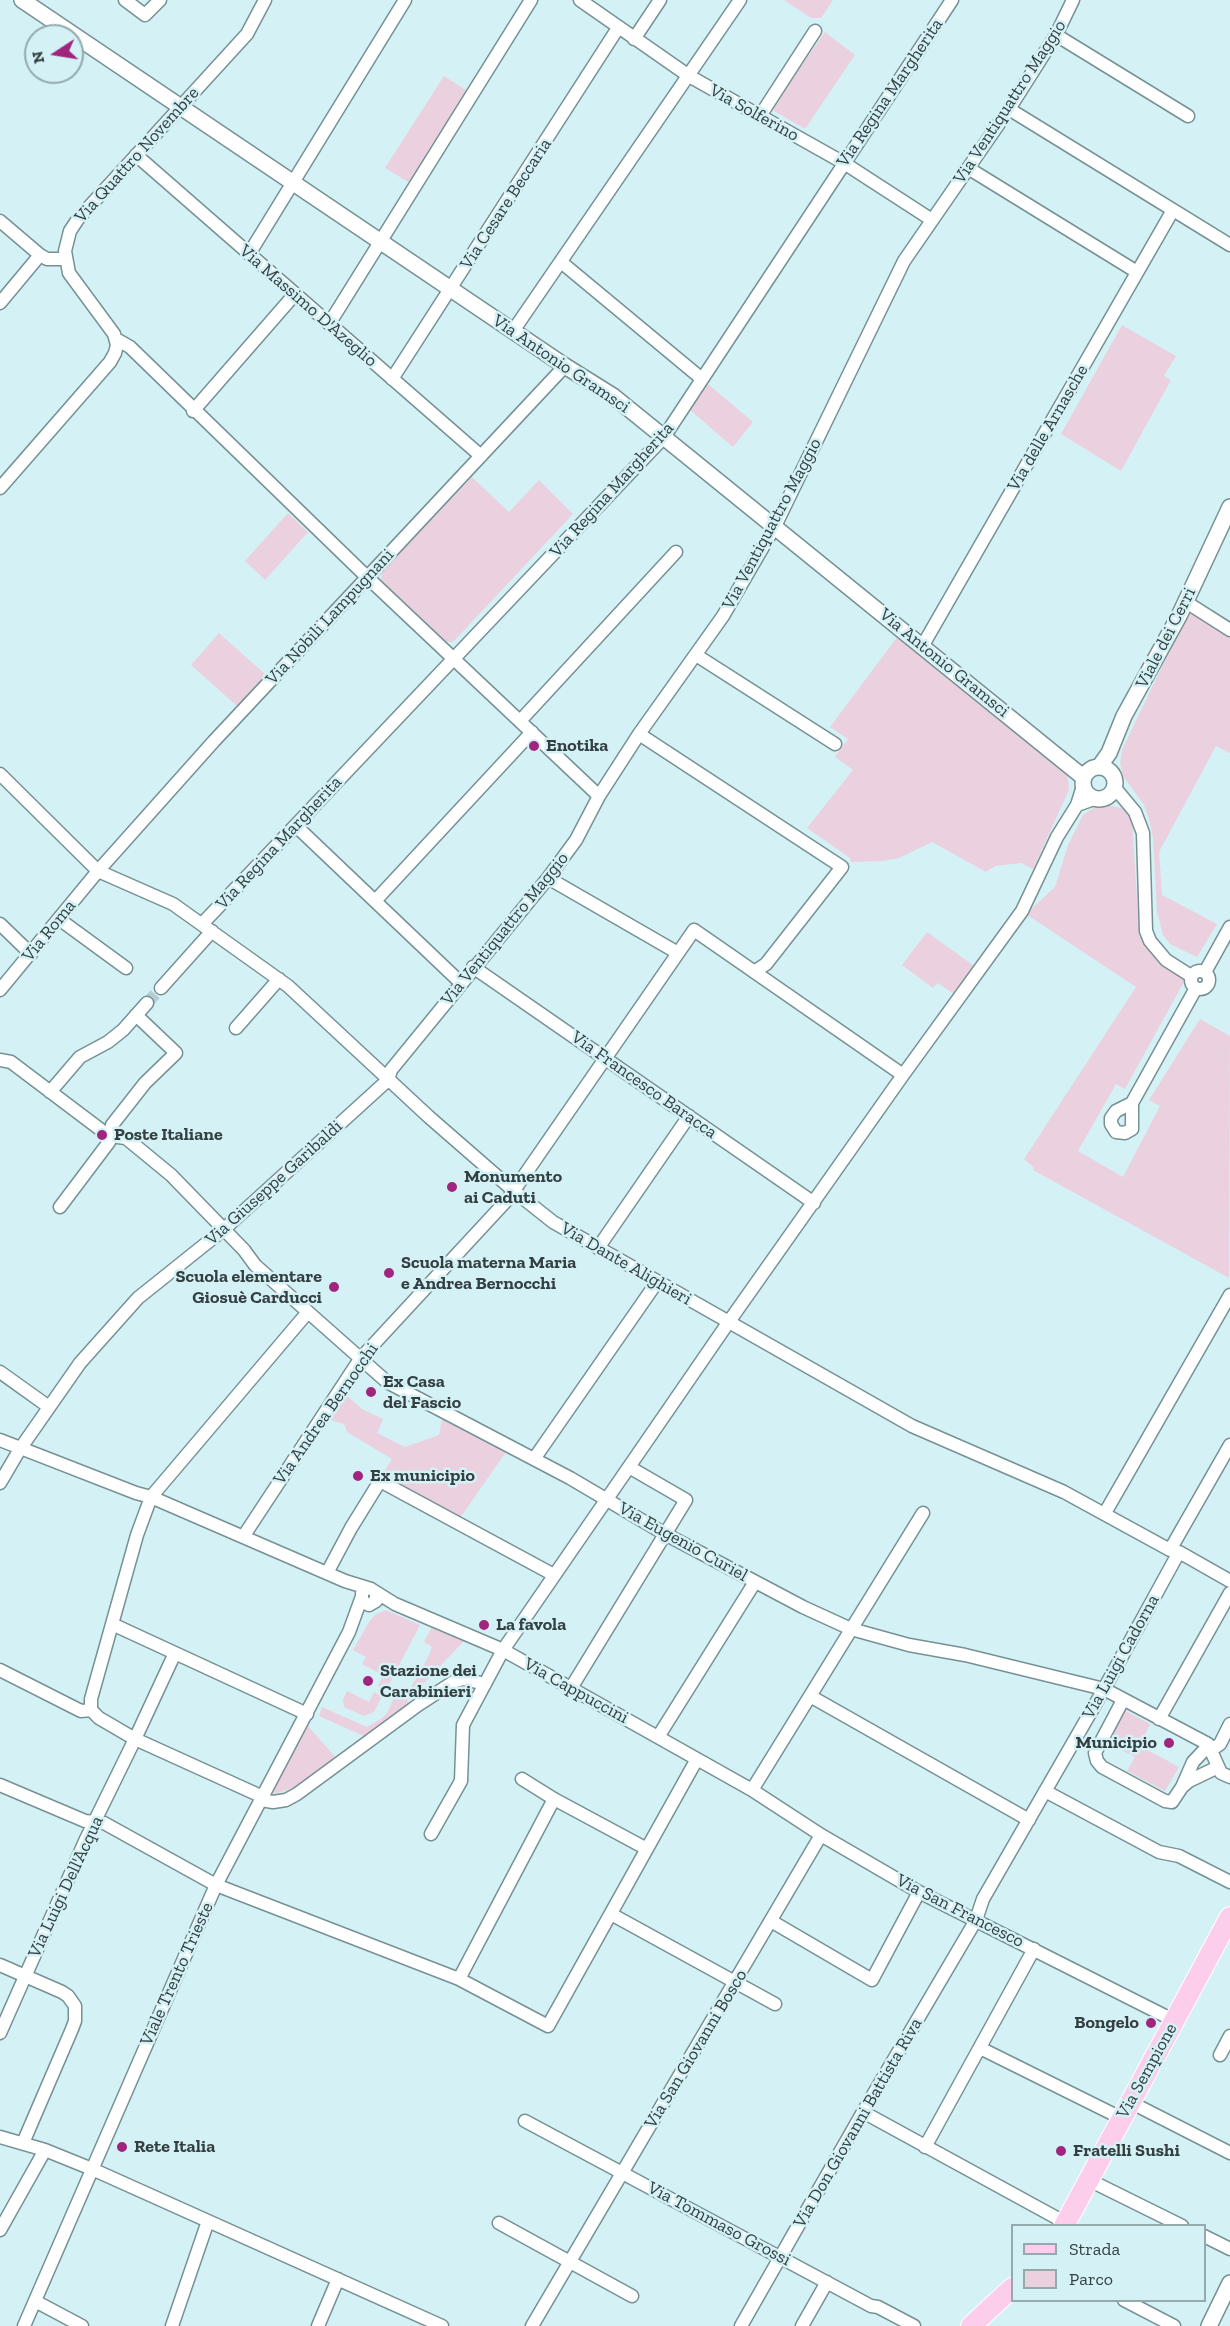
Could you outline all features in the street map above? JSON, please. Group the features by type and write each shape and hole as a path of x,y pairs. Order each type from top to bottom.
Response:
{"main road":[{"name":"Via Sempione","path":"1065,2224 1125,2110 1228,1927"},
{"path":"971,2326 1011,2289"}],"street":[{"name":"Via Antonio Gramsci","path":"22,0 613,396 923,645 1090,773 1086,794 1094,798"},
{"path":"125,0 145,15 160,0"},
{"name":"Via Quattro Novembre","path":"65,259 67,237 74,224 247,34 265,0"},
{"path":"249,254 405,0"},
{"path":"329,324 531,0"},
{"name":"Via Solferino","path":"580,0 689,76 843,163 932,220"},
{"path":"634,39 660,0"},
{"path":"513,331 740,0"},
{"name":"Via Regina Margherita","path":"161,988 207,928 296,826 664,437 952,0"},
{"name":"Via Ventiquattro Maggio","path":"388,1080 391,1070 548,878 576,840 599,796 639,734 723,616 776,526 904,261 1009,109 1056,35 1073,0"},
{"name":"Via Cesare Beccaria","path":"392,379 618,28"},
{"path":"760,116 815,31"},
{"path":"1056,35 1188,116"},
{"path":"1009,109 1230,245"},
{"name":"Via Massimo D'Azeglio","path":"136,155 481,456"},
{"path":"968,168 1137,272"},
{"name":"Via delle Arnasche","path":"923,645 1173,210"},
{"path":"0,221 40,255 47,259 65,259 72,279 111,328 116,339 115,352 110,362 0,488"},
{"path":"0,303 40,255"},
{"path":"561,262 702,379"},
{"path":"194,411 295,294"},
{"path":"116,339 130,347 367,577 599,796"},
{"name":"Via Nobili Lampugnani","path":"98,871 214,741 565,366"},
{"name":"Viale dei Cerri","path":"1090,773 1109,753 1125,716 1186,602 1230,507"},
{"path":"520,721 676,552"},
{"path":"1186,602 1230,630"},
{"path":"696,655 835,744"},
{"path":"375,901 532,732"},
{"path":"639,734 842,867 766,964 754,972 903,1075"},
{"path":"431,1834 461,1780 463,1725 503,1650 728,1323 1022,911 1057,837 1077,805 1090,773 1116,780 1117,795 1136,812 1143,833 1146,931 1150,941 1166,960 1203,988 1208,985 1209,979 1205,972 1230,927"},
{"path":"0,774 98,871"},
{"path":"1077,805 1094,798 1102,799 1117,795"},
{"path":"296,826 461,982"},
{"name":"Via Roma","path":"0,990 98,871"},
{"name":"Via Dante Alighieri","path":"98,871 172,904 279,979 324,1017 388,1080 514,1191 553,1222 912,1426 1064,1492 1230,1581"},
{"path":"548,878 678,953"},
{"path":"59,919 126,968"},
{"path":"0,924 31,954"},
{"name":"Via Andrea Bernocchi","path":"243,1537 360,1359 514,1191 694,930 754,972"},
{"name":"Via Francesco Baracca","path":"473,967 814,1203"},
{"path":"236,1028 279,979"},
{"path":"1132,1102 1194,982"},
{"path":"50,1092 80,1057 108,1042 123,1030 147,1003"},
{"path":"60,1207 109,1142 112,1125 145,1083 176,1053 136,1016"},
{"name":"Via Eugenio Curiel","path":"5,1061 109,1136 126,1138 171,1175 255,1265 387,1382 534,1459 665,1534 755,1582 851,1629 909,1645 1029,1670 1104,1689 1210,1748"},
{"name":"Via Giuseppe Garibaldi","path":"0,1483 20,1449 80,1363 138,1298 223,1230 388,1080"},
{"path":"598,1248 689,1116"},
{"path":"534,1459 657,1282"},
{"path":"1107,1515 1230,1295"},
{"path":"308,1312 151,1497 137,1535 91,1699 91,1710 99,1719 135,1739 273,1802 286,1800 297,1794 418,1705 455,1681 464,1679 485,1684"},
{"path":"0,1372 49,1407"},
{"name":"Via Cappuccini","path":"0,1440 151,1497 345,1581 369,1598 395,1604 503,1650 752,1790"},
{"name":"Via Luigi Cadorna","path":"976,1920 983,1899 1104,1689 1230,1444"},
{"path":"571,1689 686,1500 629,1467"},
{"path":"327,1573 380,1481 554,1575"},
{"path":"752,1790 923,1513"},
{"path":"658,1737 755,1582"},
{"path":"1159,1719 1230,1593"},
{"name":"Viale Trento Trieste","path":"24,2326 216,1885 369,1598"},
{"path":"112,1624 307,1714"},
{"name":"Via Luigi Dell'Acqua","path":"23,2143 72,2029 76,2013 73,2001 68,1996 25,1976 175,1653"},
{"path":"0,1670 81,1711 91,1710"},
{"path":"810,1696 1029,1820"},
{"path":"1123,1700 1095,1753 1099,1765 1169,1802 1175,1799 1193,1762 1210,1748 1220,1744 1230,1724"},
{"path":"1210,1748 1221,1773 1230,1777"},
{"path":"0,1785 85,1821 104,1823 216,1885 459,1979 548,2026 697,1759"},
{"path":"1182,1787 1189,1781 1218,1767"},
{"path":"522,1779 554,1799 647,1849"},
{"name":"Via San Francesco","path":"752,1790 821,1835 920,1892 1174,2021"},
{"path":"1045,1791 1159,1852 1179,1856 1230,1882"},
{"path":"459,1979 554,1799"},
{"name":"Via San Giovanni Bosco","path":"532,2326 821,1835"},
{"path":"771,1921 872,1980 920,1892"},
{"path":"610,1914 775,2004"},
{"name":"Via Don Giovanni Battista Riva","path":"741,2326 976,1920"},
{"path":"925,2147 1034,1949"},
{"path":"0,1965 25,1976 0,2033"},
{"path":"1220,2055 1230,2036"},
{"path":"980,2048 1230,2153"},
{"path":"863,2112 1065,2224"},
{"name":"Via Tommaso Grossi","path":"525,2121 871,2306 878,2307 914,2326"},
{"path":"0,2137 45,2150 92,2169 442,2326"},
{"path":"0,2230 45,2150"},
{"path":"1089,2181 1178,2224"},
{"path":"172,2326 208,2221"},
{"path":"499,2223 632,2295"},
{"path":"1206,2237 1230,2249"},
{"path":"318,2326 338,2279"},
{"path":"802,2326 827,2282"},
{"path":"1209,2326 1230,2283"},
{"path":"35,2301 82,2326"},
{"path":"1126,2302 1174,2326"}],"green space":[{"path":"784,0 833,0 821,18 811,18"},
{"path":"825,32 855,55 805,129 774,111 773,106"},
{"path":"444,76 466,90 410,183 385,168"},
{"path":"1122,325 1176,356 1164,376 1171,380 1121,471 1061,434"},
{"path":"708,384 753,422 733,447 690,410"},
{"path":"472,477 509,512 539,480 573,514 453,642 444,642 381,581 382,572"},
{"path":"288,513 308,532 265,580 245,561"},
{"path":"1189,610 1230,638 1230,753 1216,746 1159,852 1162,895 1217,924 1197,957 1170,944 1163,935 1157,912 1153,838 1149,819 1144,805 1123,776 1120,763 1122,750"},
{"path":"219,633 266,675 237,706 191,665"},
{"path":"898,636 1067,773 1069,790 1033,869 1021,863 995,866 986,872 932,842 899,858 851,862 850,858 807,828 853,770 835,757 848,739 830,727"},
{"path":"1104,804 1125,809 1132,820 1139,930 1146,946 1161,965 1186,978 1125,1089 1116,1084 1078,1151 1123,1177 1160,1106 1149,1100 1200,1019 1230,1036 1229,1278 1033,1170 1034,1168 1024,1159 1136,987 1026,914 1055,887 1068,845 1083,815"},
{"path":"927,932 977,968 957,996 938,983 933,988 902,965"},
{"path":"346,1395 362,1409 383,1419 377,1433 405,1447 439,1435 442,1419 506,1452 460,1518 382,1475 392,1459 347,1432 344,1424 330,1420"},
{"path":"386,1610 420,1625 388,1686 383,1684 381,1688 378,1686 383,1675 362,1664 366,1657 353,1650 369,1622 375,1615"},
{"path":"431,1628 464,1641 407,1701 412,1704 368,1738 319,1716 322,1707 367,1727 382,1718 387,1713 399,1686 409,1691 426,1661 432,1647 424,1642"},
{"path":"347,1691 369,1702 374,1692 382,1696 374,1712 364,1716 344,1707 343,1700"},
{"path":"1124,1710 1150,1724 1140,1746 1179,1767 1165,1791 1127,1771 1135,1757 1107,1743"},
{"path":"308,1726 338,1760 297,1787 274,1794 271,1790"}],"tunnel":[{"path":"147,1003 161,988"}],"place":[{"name":"Enotika","path":"534,746"},
{"name":"Poste Italiane","path":"102,1135"},
{"name":"Monumento ai Caduti","path":"452,1187"},
{"name":"Scuola materna Maria e Andrea Bernocchi","path":"389,1273"},
{"name":"Scuola elementare Giosuè Carducci","path":"334,1287"},
{"name":"Ex Casa del Fascio","path":"371,1392"},
{"name":"Ex municipio","path":"358,1476"},
{"name":"La favola","path":"484,1625"},
{"name":"Stazione dei Carabinieri","path":"368,1681"},
{"name":"Municipio","path":"1169,1743"},
{"name":"Bongelo","path":"1151,2023"},
{"name":"Rete Italia","path":"122,2147"},
{"name":"Fratelli Sushi","path":"1061,2151"}]}
